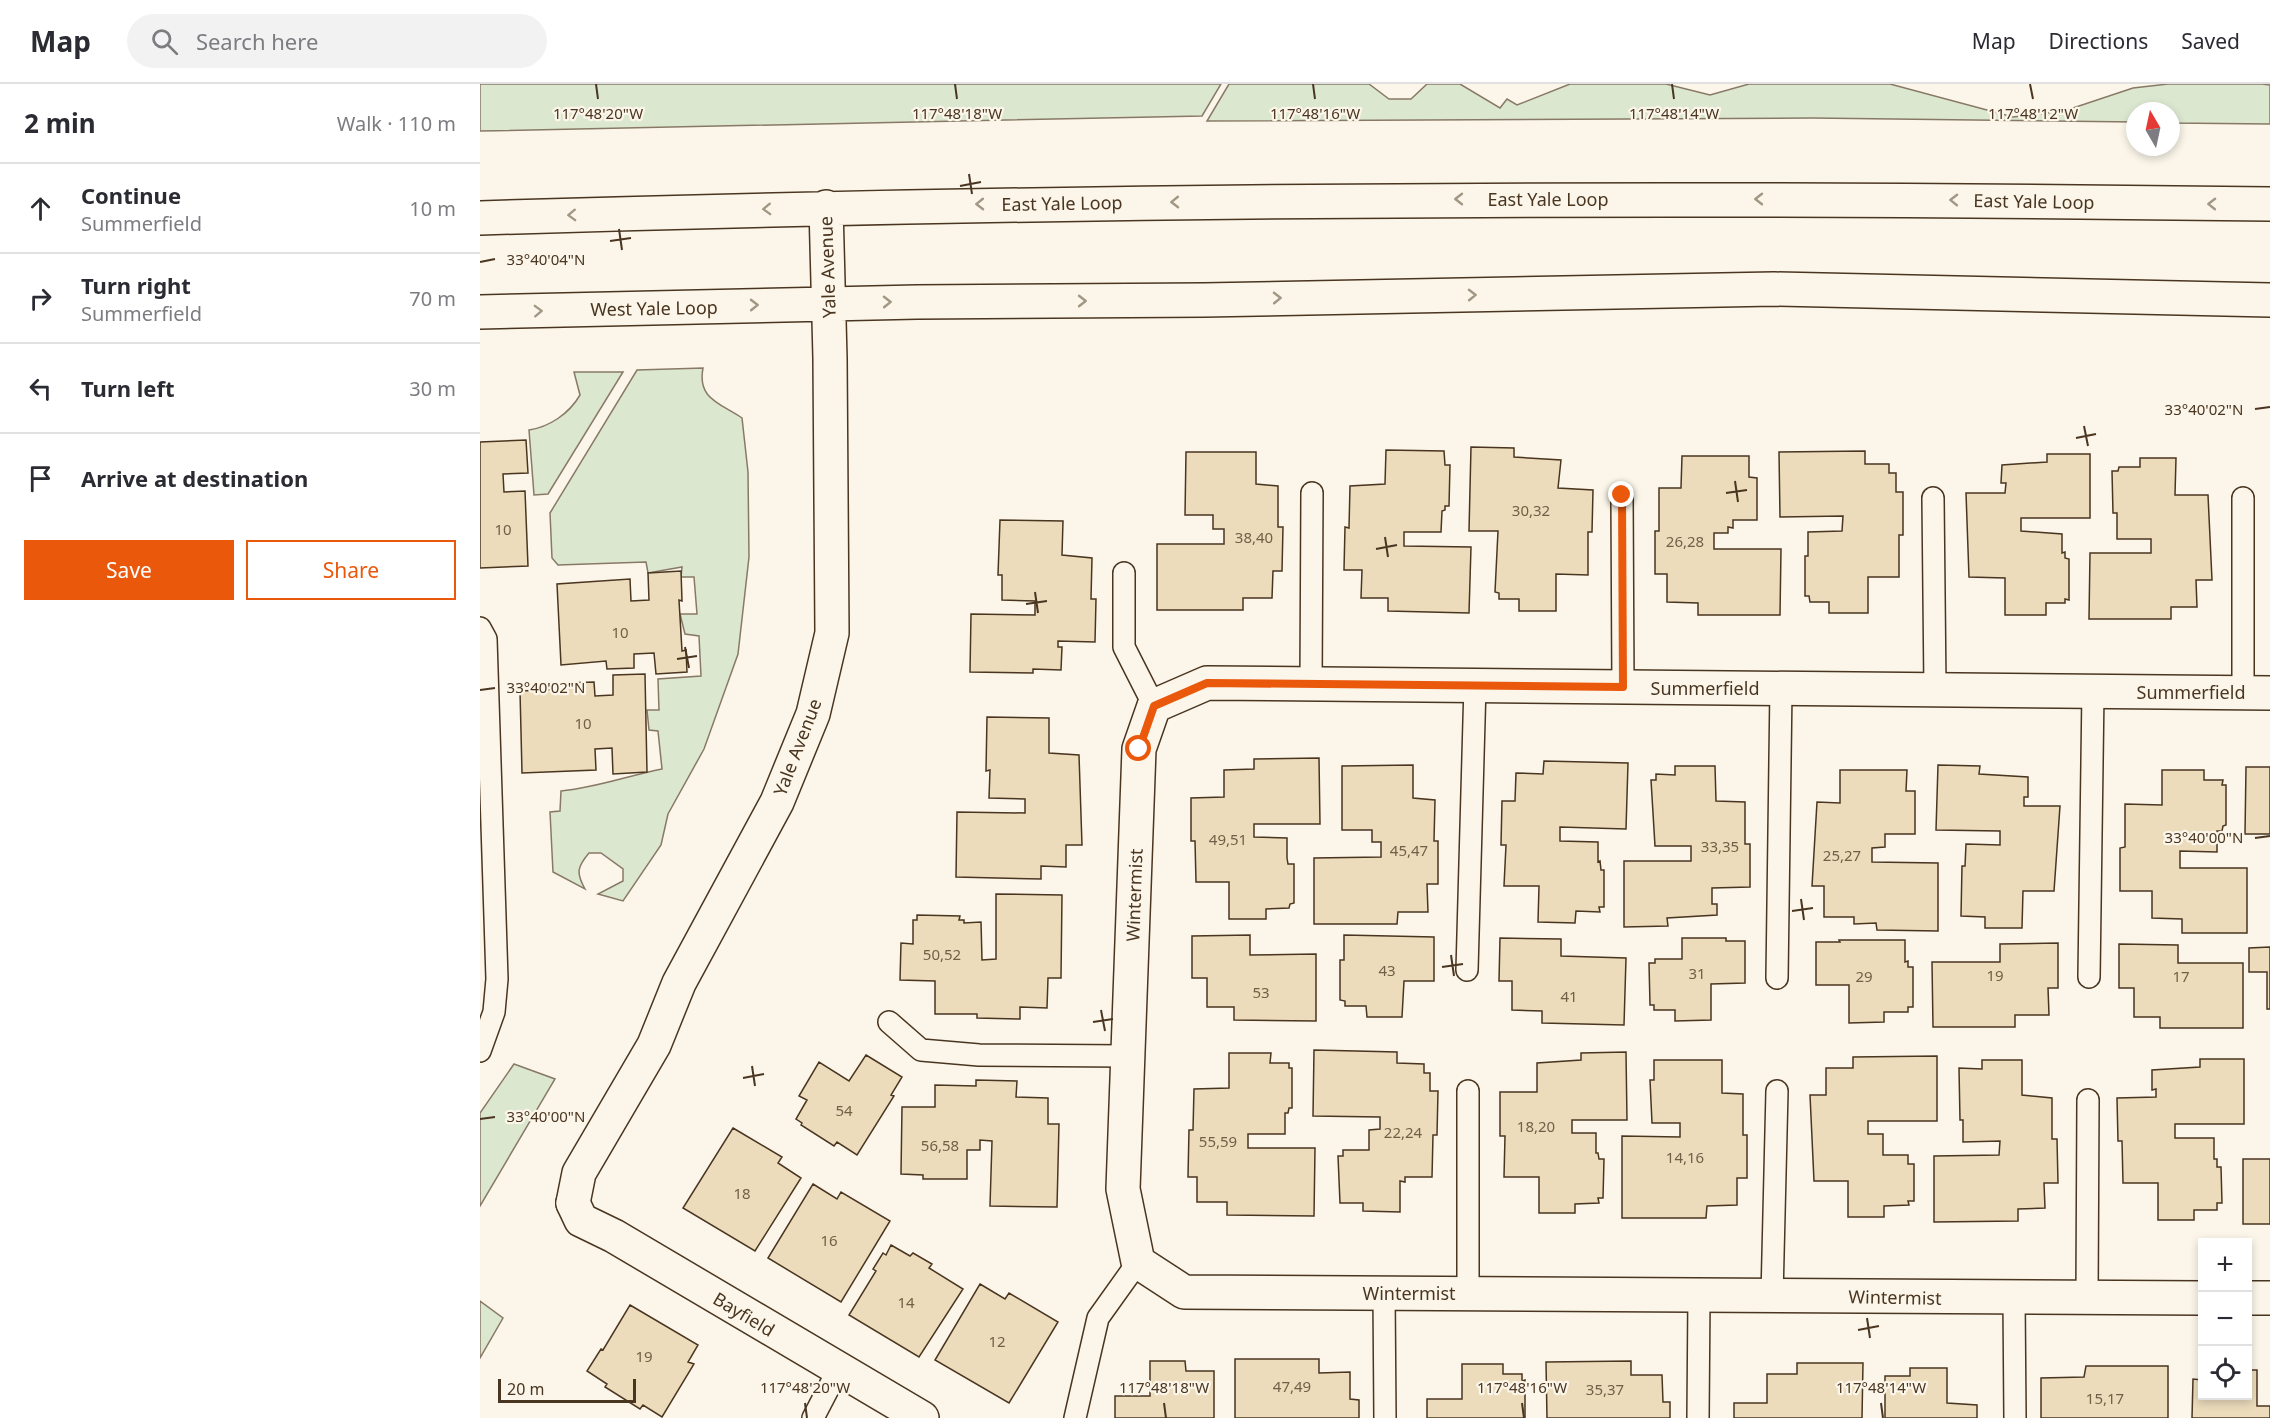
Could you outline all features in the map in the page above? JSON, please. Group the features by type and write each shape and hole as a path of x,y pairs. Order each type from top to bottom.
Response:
{"street":[{"name":"East Yale Loop","path":"826,207 1486,199 1880,199 2270,204"},
{"path":"480,218 826,207"},
{"name":"Yale Avenue","path":"573,1203 579,1173 654,1045 679,983 777,802 813,714 832,633 826,207"},
{"path":"829,304 1774,289 2270,300"},
{"name":"West Yale Loop","path":"480,312 829,304"},
{"name":"Summerfield","path":"1154,706 1207,683 2256,692"},
{"name":"Wintermist","path":"1154,706 1139,749 1123,1189 1138,1262 1184,1292 2198,1298"},
{"name":"Bayfield","path":"573,1203 581,1220 614,1236 922,1418"},
{"path":"2252,1298 2270,1298"}],"lane":[{"path":"1311,684 1312,493"},
{"path":"1622,495 1623,687"},
{"path":"1933,498 1935,689"},
{"path":"2243,498 2256,692"},
{"path":"1124,573 1124,646 1154,706"},
{"path":"480,628 486,639 488,902 497,979 494,1012 480,1051"},
{"path":"1467,970 1475,685"},
{"path":"1777,978 1781,688"},
{"path":"2089,977 2093,691"},
{"path":"889,1022 921,1050 979,1054 1128,1056"},
{"path":"1468,1091 1468,1294"},
{"path":"1773,1296 1777,1091"},
{"path":"2086,1298 2088,1100"},
{"path":"1075,1418 1098,1318 1138,1262"},
{"path":"1384,1293 1385,1418"},
{"path":"1698,1418 1699,1295"},
{"path":"2014,1298 2015,1418"},
{"path":"813,1418 838,1370"}],"green space":[{"path":"480,84 1221,84 1202,116 480,131"},
{"path":"1229,84 1369,84 1389,99 1411,99 1427,84 1460,84 1500,108 1507,99 1517,105 1570,84 1666,84 1710,95 1749,84 1890,84 2013,117 2064,111 2133,88 2168,84 2270,85 2270,124 2180,123 2180,102 2126,102 2126,122 1813,118 1207,121"},
{"path":"703,368 703,387 707,393 718,404 742,418 748,472 749,557 738,654 704,749 668,814 661,845 623,901 598,894 623,881 623,869 601,853 589,853 580,866 580,879 585,889 553,872 550,812 560,811 561,791 599,785 662,769 658,731 649,730 647,710 659,710 658,679 701,676 699,636 685,634 680,614 697,614 694,577 681,577 682,567 648,573 646,562 558,565 552,558 550,513 637,370"},
{"path":"574,372 623,372 548,494 534,495 529,430 544,426 558,418 575,402 580,395"},
{"path":"514,1064 555,1079 480,1206 480,1113"},
{"path":"480,1301 503,1318 480,1358"}],"building":[{"path":"526,440 528,473 503,474 504,492 525,491 528,566 480,568 480,442"},
{"path":"1471,447 1514,448 1514,457 1561,460 1558,488 1593,490 1592,532 1588,532 1588,575 1556,574 1556,611 1519,611 1519,599 1499,599 1499,593 1495,592 1498,531 1469,531"},
{"path":"1386,450 1444,451 1445,465 1450,465 1449,506 1445,506 1445,510 1442,511 1441,532 1404,532 1404,546 1471,547 1469,613 1388,611 1388,598 1361,598 1362,570 1344,570 1345,527 1349,528 1350,486 1385,484"},
{"path":"1865,451 1865,464 1889,464 1889,473 1896,473 1896,492 1903,492 1903,535 1899,535 1899,577 1868,577 1868,613 1829,613 1829,602 1810,602 1809,596 1805,596 1805,556 1808,556 1808,532 1842,531 1843,516 1780,517 1779,452"},
{"path":"1186,452 1256,452 1256,484 1278,486 1278,527 1283,527 1282,571 1273,571 1272,598 1243,598 1243,610 1157,610 1157,544 1224,544 1224,529 1213,529 1213,515 1185,515"},
{"path":"2047,454 2090,454 2090,518 2021,518 2021,531 2062,534 2062,553 2065,552 2065,558 2069,559 2069,600 2065,599 2065,603 2046,603 2046,615 2005,615 2005,578 1969,577 1966,493 2005,493 2006,483 2001,483 2002,465 2047,462"},
{"path":"1682,456 1749,456 1749,477 1757,478 1757,520 1733,520 1733,528 1728,527 1728,533 1714,533 1714,549 1781,549 1780,615 1698,615 1698,603 1667,602 1667,574 1655,574 1655,531 1659,531 1659,488 1681,488"},
{"path":"2140,458 2176,458 2175,495 2208,495 2212,580 2196,580 2197,607 2171,607 2171,619 2089,619 2090,553 2151,553 2151,539 2117,539 2117,513 2113,513 2112,471 2118,471 2119,467 2140,467"},
{"path":"1000,520 1063,521 1062,555 1092,558 1091,599 1096,599 1095,642 1058,641 1058,647 1062,647 1061,670 1033,669 1033,673 970,672 971,614 1035,615 1035,601 1002,600 1002,575 998,575"},
{"path":"681,571 682,601 679,600 682,651 686,650 687,672 656,674 654,653 634,654 634,668 607,669 606,661 561,665 557,584 630,579 631,601 649,600 648,573"},
{"path":"645,674 647,772 613,774 612,748 595,749 596,770 522,773 520,691 565,689 565,683 594,682 595,696 613,695 613,675"},
{"path":"987,717 1049,718 1049,753 1079,755 1082,845 1066,845 1066,867 1041,866 1041,879 956,877 957,812 1025,813 1025,799 989,798 990,770 986,771"},
{"path":"1319,758 1320,824 1254,824 1254,837 1287,838 1288,864 1294,864 1294,903 1290,904 1289,908 1266,909 1266,919 1229,919 1229,882 1196,882 1195,841 1191,841 1191,798 1224,797 1224,770 1254,769 1254,759"},
{"path":"1544,761 1628,763 1626,829 1560,827 1560,841 1598,842 1598,862 1600,861 1601,870 1604,870 1604,907 1599,907 1600,912 1576,911 1575,923 1538,922 1539,886 1504,886 1506,845 1501,845 1502,801 1515,801 1516,773 1543,774"},
{"path":"1413,765 1413,798 1435,800 1434,841 1438,841 1438,884 1427,884 1428,912 1398,912 1397,924 1314,924 1314,858 1381,857 1381,842 1372,842 1372,830 1342,830 1342,766"},
{"path":"1938,765 1980,766 1979,774 2028,777 2028,797 2024,797 2024,806 2060,806 2054,891 2023,891 2022,928 1985,928 1985,917 1961,916 1962,866 1965,866 1966,844 2000,845 2000,831 1936,830"},
{"path":"1675,766 1715,766 1716,801 1745,802 1745,844 1750,844 1750,887 1712,888 1712,904 1717,904 1717,915 1667,918 1668,926 1624,927 1624,861 1691,861 1691,846 1655,846 1651,780 1656,780 1656,774 1675,775"},
{"path":"2246,767 2270,767 2270,834 2245,834"},
{"path":"1840,770 1907,770 1906,791 1915,791 1915,834 1885,834 1885,847 1872,848 1872,862 1938,863 1938,931 1877,930 1876,923 1854,924 1854,917 1824,917 1824,886 1812,886 1817,802 1840,803"},
{"path":"2162,770 2204,770 2204,780 2223,780 2222,785 2226,785 2226,825 2223,826 2222,831 2217,831 2217,852 2180,851 2180,868 2247,868 2247,933 2182,933 2182,919 2152,918 2152,891 2120,891 2120,848 2125,847 2125,804 2162,805"},
{"path":"996,894 1062,895 1061,978 1048,978 1047,1008 1020,1007 1020,1019 977,1018 977,1014 935,1014 935,981 900,980 901,943 913,944 913,920 917,920 917,915 960,916 959,920 964,920 964,923 981,922 982,960 996,959"},
{"path":"1250,935 1250,955 1316,954 1316,1021 1234,1020 1234,1007 1207,1007 1207,978 1192,978 1192,936"},
{"path":"1344,935 1434,937 1434,981 1404,981 1402,1017 1367,1017 1366,1006 1345,1006 1345,1001 1340,1000 1340,960 1344,960"},
{"path":"1500,938 1561,939 1561,956 1626,958 1624,1025 1542,1023 1542,1011 1512,1010 1512,981 1499,981"},
{"path":"1682,938 1726,938 1726,941 1745,941 1745,983 1711,984 1711,1020 1675,1021 1675,1010 1654,1010 1654,1005 1650,1005 1649,963 1655,963 1655,959 1682,959"},
{"path":"1839,940 1905,940 1905,962 1908,961 1908,967 1913,967 1913,1007 1908,1007 1908,1012 1884,1012 1884,1022 1849,1023 1849,985 1816,985 1816,942 1840,942"},
{"path":"2058,943 2058,988 2048,988 2049,1015 2015,1015 2015,1027 1933,1027 1932,962 2000,962 2000,944"},
{"path":"2119,944 2178,945 2178,963 2243,963 2243,1028 2160,1028 2160,1017 2134,1017 2134,988 2119,988"},
{"path":"2270,947 2270,1009 2267,1009 2267,972 2249,972 2249,948"},
{"path":"1314,1050 1397,1052 1397,1063 1424,1064 1424,1073 1430,1073 1430,1091 1438,1091 1437,1135 1433,1135 1432,1177 1405,1177 1405,1182 1400,1181 1400,1212 1363,1211 1363,1203 1340,1203 1338,1156 1343,1156 1343,1150 1369,1150 1369,1130 1380,1129 1380,1117 1313,1116"},
{"path":"1626,1052 1627,1120 1572,1120 1572,1133 1596,1133 1596,1153 1599,1159 1604,1159 1603,1198 1598,1198 1599,1203 1575,1204 1575,1213 1539,1213 1539,1177 1504,1177 1505,1136 1500,1136 1500,1092 1537,1092 1537,1063 1581,1060 1581,1053"},
{"path":"1229,1053 1271,1053 1270,1063 1289,1063 1289,1068 1292,1068 1292,1108 1285,1113 1285,1134 1248,1134 1248,1148 1315,1148 1314,1216 1227,1215 1227,1202 1197,1202 1197,1177 1188,1177 1189,1130 1193,1130 1194,1089 1229,1088"},
{"path":"866,1055 902,1077 891,1095 894,1096 857,1155 837,1142 834,1146 801,1125 802,1123 796,1119 807,1100 799,1096 819,1062 849,1081"},
{"path":"1937,1056 1937,1121 1868,1121 1868,1134 1883,1134 1883,1155 1908,1155 1908,1164 1914,1164 1914,1201 1908,1201 1909,1205 1884,1206 1884,1217 1848,1217 1848,1181 1814,1181 1810,1095 1826,1095 1826,1068 1853,1068 1853,1057"},
{"path":"2200,1059 2244,1059 2244,1124 2175,1124 2175,1138 2214,1138 2214,1159 2217,1159 2217,1167 2221,1167 2222,1203 2217,1203 2217,1210 2194,1210 2194,1220 2158,1220 2158,1183 2123,1183 2122,1141 2118,1141 2117,1098 2156,1097 2156,1089 2152,1090 2152,1070 2200,1067"},
{"path":"1654,1060 1722,1060 1722,1093 1743,1094 1743,1135 1747,1135 1747,1178 1737,1178 1737,1205 1707,1206 1706,1218 1622,1218 1622,1136 1680,1137 1680,1123 1652,1123 1650,1080 1654,1080"},
{"path":"1982,1060 2022,1060 2022,1095 2052,1098 2052,1139 2057,1139 2058,1183 2044,1183 2045,1208 2018,1209 2018,1221 1934,1222 1934,1156 1999,1155 2000,1141 1963,1142 1963,1120 1960,1120 1959,1068 1982,1069"},
{"path":"976,1080 1017,1081 1016,1097 1048,1098 1048,1124 1059,1124 1057,1207 990,1206 992,1141 980,1140 980,1150 967,1150 967,1179 923,1179 923,1175 901,1174 902,1107 935,1107 935,1085 976,1086"},
{"path":"733,1128 782,1157 778,1163 801,1178 755,1251 683,1208"},
{"path":"2243,1159 2270,1159 2270,1224 2243,1224"},
{"path":"813,1184 837,1199 841,1192 890,1221 841,1302 768,1258"},
{"path":"891,1245 910,1256 913,1253 932,1264 929,1268 963,1289 919,1357 849,1315 876,1271 873,1269 883,1253 886,1255"},
{"path":"980,1284 1005,1299 1009,1293 1058,1322 1009,1403 935,1360"},
{"path":"630,1305 698,1345 688,1362 694,1364 662,1417 643,1405 640,1409 605,1387 607,1384 587,1371 601,1349 603,1350"},
{"path":"1235,1359 1319,1359 1319,1373 1350,1372 1350,1399 1359,1400 1359,1418 1235,1418"},
{"path":"1150,1361 1185,1361 1186,1371 1214,1371 1214,1418 1115,1418 1115,1396 1150,1396"},
{"path":"1631,1361 1631,1375 1662,1375 1663,1402 1670,1402 1670,1418 1547,1418 1546,1362"},
{"path":"1797,1363 1863,1363 1862,1418 1734,1418 1734,1403 1767,1403 1767,1374 1797,1374"},
{"path":"1462,1364 1503,1364 1503,1374 1522,1374 1522,1381 1525,1380 1525,1418 1427,1418 1427,1399 1462,1399"},
{"path":"2086,1366 2168,1366 2168,1418 2041,1418 2041,1378 2084,1377"},
{"path":"1910,1368 1947,1368 1947,1403 1977,1405 1977,1418 1885,1418 1885,1376 1910,1376"},
{"path":"2252,1370 2257,1370 2257,1406 2270,1406 2270,1418 2192,1418 2193,1379 2198,1380 2198,1400 2252,1400"}],"route":[{"path":"1139,749 1154,706 1207,683 1623,687 1622,495"}]}
